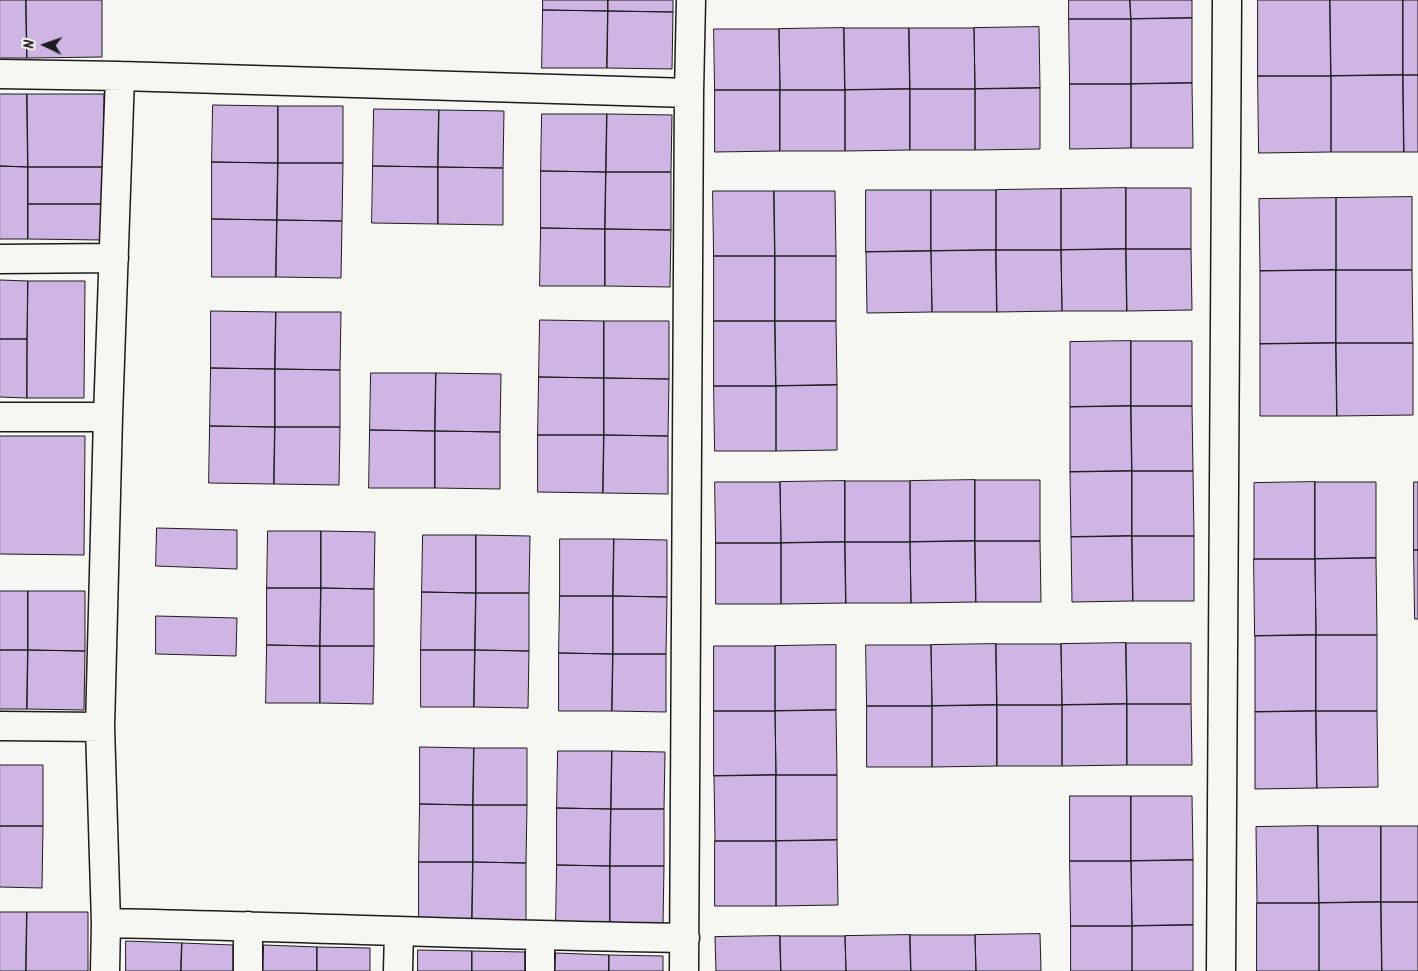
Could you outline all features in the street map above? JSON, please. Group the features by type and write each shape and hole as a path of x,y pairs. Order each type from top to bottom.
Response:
{"street":[{"path":"684,971 691,0"},
{"path":"1221,971 1227,0"},
{"path":"0,74 689,93"},
{"path":"105,971 106,923 100,726 108,417 120,76"},
{"path":"0,259 114,258"},
{"path":"0,417 108,417"},
{"path":"0,726 100,726"},
{"path":"106,923 540,936 685,938"},
{"path":"248,926 248,971"},
{"path":"398,971 399,932"},
{"path":"540,936 540,971"}],"building":[{"path":"0,0 26,0 27,58 0,58"},
{"path":"26,0 102,0 102,57 27,58"},
{"path":"543,0 608,0 608,11 543,10"},
{"path":"608,0 673,0 673,12 608,11"},
{"path":"1069,0 1130,0 1131,19 1069,19"},
{"path":"1130,0 1192,0 1192,18 1131,19"},
{"path":"1258,0 1330,0 1331,76 1258,76"},
{"path":"1330,0 1403,0 1403,75 1331,76"},
{"path":"1403,0 1418,0 1418,75 1403,75"},
{"path":"543,10 608,11 607,68 542,68"},
{"path":"608,11 673,12 672,69 607,68"},
{"path":"1192,18 1192,83 1131,84 1131,19"},
{"path":"1069,19 1131,19 1131,84 1070,84"},
{"path":"1039,27 1040,88 975,89 974,28"},
{"path":"844,28 845,90 780,90 779,29"},
{"path":"844,28 909,28 910,89 845,90"},
{"path":"909,28 974,28 975,89 910,89"},
{"path":"714,29 779,29 780,90 715,90"},
{"path":"1403,75 1404,152 1331,152 1331,76"},
{"path":"1403,75 1418,75 1418,152 1404,152"},
{"path":"1258,76 1331,76 1331,152 1259,153"},
{"path":"1192,83 1193,148 1131,148 1131,84"},
{"path":"1070,84 1131,84 1131,148 1070,149"},
{"path":"1040,88 1040,149 975,150 975,89"},
{"path":"910,89 975,89 975,150 910,150"},
{"path":"910,89 910,150 845,151 845,90"},
{"path":"715,90 780,90 780,151 715,152"},
{"path":"780,90 845,90 845,151 780,151"},
{"path":"0,94 27,94 28,167 0,166"},
{"path":"27,94 104,94 103,167 28,167"},
{"path":"213,105 278,106 278,163 212,162"},
{"path":"278,106 343,106 343,163 278,163"},
{"path":"374,109 439,110 438,167 373,166"},
{"path":"439,110 504,111 503,168 438,167"},
{"path":"542,114 607,114 606,172 541,171"},
{"path":"607,114 672,115 671,172 606,172"},
{"path":"212,162 278,163 277,220 212,219"},
{"path":"278,163 343,163 342,221 277,220"},
{"path":"0,166 28,167 28,239 0,239"},
{"path":"373,166 438,167 438,224 372,223"},
{"path":"28,167 103,167 102,204 28,204"},
{"path":"438,167 503,168 503,225 438,224"},
{"path":"541,171 606,172 605,229 541,228"},
{"path":"606,172 671,172 671,230 605,229"},
{"path":"1126,188 1126,249 1061,250 1061,189"},
{"path":"1126,188 1191,188 1191,249 1126,249"},
{"path":"1061,189 1061,250 996,250 996,190"},
{"path":"866,190 931,190 931,251 866,252"},
{"path":"931,190 996,190 996,250 931,251"},
{"path":"713,191 774,191 775,256 714,256"},
{"path":"774,191 835,191 836,256 775,256"},
{"path":"1412,197 1412,270 1336,270 1336,198"},
{"path":"1336,198 1336,270 1260,271 1259,199"},
{"path":"28,204 102,204 102,240 28,239"},
{"path":"212,219 277,220 276,277 212,277"},
{"path":"277,220 342,221 341,278 276,277"},
{"path":"541,228 605,229 605,286 540,286"},
{"path":"605,229 671,230 670,287 605,286"},
{"path":"1126,249 1191,249 1192,310 1127,311"},
{"path":"1126,249 1127,311 1062,311 1061,250"},
{"path":"996,250 1061,250 1062,311 997,312"},
{"path":"996,250 997,312 932,312 931,251"},
{"path":"931,251 932,312 867,313 866,252"},
{"path":"714,256 775,256 775,321 714,321"},
{"path":"775,256 836,256 836,321 775,321"},
{"path":"1336,270 1412,270 1413,343 1336,343"},
{"path":"1336,270 1336,343 1260,344 1260,271"},
{"path":"0,280 28,281 27,339 0,339"},
{"path":"28,281 85,281 84,398 27,398"},
{"path":"211,311 276,312 275,369 211,368"},
{"path":"276,312 341,312 340,370 275,369"},
{"path":"540,320 604,321 604,378 539,377"},
{"path":"604,321 669,321 669,379 604,378"},
{"path":"714,321 775,321 776,386 714,386"},
{"path":"775,321 836,321 837,385 776,386"},
{"path":"0,339 27,339 27,398 0,397"},
{"path":"1131,341 1192,341 1192,406 1131,406"},
{"path":"1131,341 1131,406 1070,407 1070,342"},
{"path":"1336,343 1413,343 1413,415 1337,416"},
{"path":"1336,343 1337,416 1260,416 1260,344"},
{"path":"211,368 275,369 275,427 210,426"},
{"path":"275,369 340,370 340,427 275,427"},
{"path":"371,373 436,373 435,431 370,430"},
{"path":"436,373 501,374 500,432 435,431"},
{"path":"539,377 604,378 604,435 538,435"},
{"path":"604,378 669,379 668,436 604,435"},
{"path":"837,385 837,450 776,451 776,386"},
{"path":"714,386 776,386 776,451 715,451"},
{"path":"1131,406 1192,406 1193,471 1132,471"},
{"path":"1131,406 1132,471 1070,472 1070,407"},
{"path":"210,426 275,427 274,484 209,483"},
{"path":"275,427 340,427 339,485 274,484"},
{"path":"370,430 435,431 435,488 369,488"},
{"path":"435,431 500,432 500,489 435,488"},
{"path":"538,435 604,435 603,493 538,492"},
{"path":"604,435 668,436 668,494 603,493"},
{"path":"0,436 85,436 84,555 0,554"},
{"path":"1132,471 1193,471 1194,536 1132,536"},
{"path":"1132,471 1132,536 1071,537 1070,472"},
{"path":"975,480 1040,480 1040,541 975,541"},
{"path":"975,480 975,541 910,542 910,481"},
{"path":"845,481 910,481 910,542 845,542"},
{"path":"845,481 845,542 781,543 780,482"},
{"path":"715,482 780,482 781,543 716,543"},
{"path":"1315,482 1376,482 1376,558 1315,559"},
{"path":"1315,482 1315,559 1254,559 1254,483"},
{"path":"1414,482 1418,482 1418,550 1414,550"},
{"path":"157,528 237,530 237,569 156,566"},
{"path":"268,531 321,531 321,588 267,588"},
{"path":"321,531 375,532 374,589 321,588"},
{"path":"423,535 476,535 476,593 422,592"},
{"path":"476,535 530,536 529,593 476,593"},
{"path":"1132,536 1194,536 1194,601 1133,601"},
{"path":"1132,536 1133,601 1072,602 1071,537"},
{"path":"560,539 614,539 613,596 560,596"},
{"path":"614,539 667,540 667,597 613,596"},
{"path":"975,541 1040,541 1041,602 976,602"},
{"path":"975,541 976,602 911,603 910,542"},
{"path":"845,542 910,542 911,603 846,603"},
{"path":"845,542 846,603 781,604 781,543"},
{"path":"716,543 781,543 781,604 716,604"},
{"path":"1414,550 1418,550 1418,619 1415,619"},
{"path":"1376,558 1377,635 1316,635 1315,559"},
{"path":"1254,559 1315,559 1316,635 1255,636"},
{"path":"267,588 321,588 320,646 267,645"},
{"path":"321,588 374,589 374,646 320,646"},
{"path":"0,591 28,591 28,650 0,650"},
{"path":"28,591 85,591 85,651 28,650"},
{"path":"422,592 476,593 475,650 421,650"},
{"path":"476,593 529,593 529,651 475,650"},
{"path":"560,596 613,596 613,654 559,653"},
{"path":"613,596 667,597 666,654 613,654"},
{"path":"156,616 237,618 236,656 156,654"},
{"path":"1316,635 1377,635 1377,711 1316,711"},
{"path":"1316,635 1316,711 1255,712 1255,636"},
{"path":"1126,643 1191,643 1191,704 1127,704"},
{"path":"1126,643 1127,704 1062,705 1061,644"},
{"path":"996,644 1061,644 1062,705 997,705"},
{"path":"996,644 997,705 932,706 931,645"},
{"path":"267,645 320,646 320,703 266,703"},
{"path":"836,645 836,710 775,711 775,646"},
{"path":"866,645 931,645 932,706 867,706"},
{"path":"320,646 374,646 373,704 320,703"},
{"path":"714,646 775,646 775,711 714,711"},
{"path":"0,650 28,650 27,709 0,709"},
{"path":"28,650 85,651 84,710 27,709"},
{"path":"421,650 475,650 474,707 421,707"},
{"path":"475,650 529,651 528,708 474,707"},
{"path":"559,653 613,654 612,711 559,711"},
{"path":"613,654 666,654 666,712 612,711"},
{"path":"1127,704 1191,704 1192,765 1127,765"},
{"path":"1127,704 1127,765 1062,766 1062,705"},
{"path":"997,705 1062,705 1062,766 997,766"},
{"path":"997,705 997,766 932,767 932,706"},
{"path":"867,706 932,706 932,767 867,767"},
{"path":"836,710 837,775 776,775 775,711"},
{"path":"714,711 775,711 776,775 714,776"},
{"path":"1316,711 1317,788 1255,789 1255,712"},
{"path":"1316,711 1377,711 1378,787 1317,788"},
{"path":"420,747 474,748 473,805 420,804"},
{"path":"474,748 527,748 527,805 473,805"},
{"path":"558,751 612,751 611,809 557,808"},
{"path":"612,751 665,752 664,809 611,809"},
{"path":"0,765 43,765 43,826 0,826"},
{"path":"776,775 837,775 837,840 776,841"},
{"path":"776,775 776,841 715,841 714,776"},
{"path":"1070,796 1131,796 1131,861 1070,861"},
{"path":"1131,796 1192,796 1193,860 1131,861"},
{"path":"420,804 473,805 473,862 419,862"},
{"path":"473,805 527,805 526,863 473,862"},
{"path":"557,808 611,809 610,866 557,865"},
{"path":"611,809 664,809 664,866 610,866"},
{"path":"0,826 43,826 42,888 0,887"},
{"path":"1318,826 1319,903 1257,903 1256,827"},
{"path":"1318,826 1381,826 1381,902 1319,903"},
{"path":"1381,826 1418,826 1418,902 1381,902"},
{"path":"837,840 838,905 776,906 776,841"},
{"path":"715,841 776,841 776,906 715,906"},
{"path":"1193,860 1193,925 1132,926 1131,861"},
{"path":"1070,861 1131,861 1132,926 1071,926"},
{"path":"419,862 473,862 472,920 419,919"},
{"path":"473,862 526,863 526,920 472,920"},
{"path":"557,865 610,866 610,923 556,923"},
{"path":"610,866 664,866 663,924 610,923"},
{"path":"1381,902 1382,971 1319,971 1319,903"},
{"path":"1381,902 1418,902 1418,971 1382,971"},
{"path":"1257,903 1319,903 1319,971 1257,971"},
{"path":"0,912 27,912 26,971 0,971"},
{"path":"27,912 88,912 88,971 26,971"},
{"path":"1193,925 1193,971 1132,971 1132,926"},
{"path":"1071,926 1132,926 1132,971 1071,971"},
{"path":"1040,934 1041,971 976,971 975,935"},
{"path":"910,935 975,935 976,971 911,971"},
{"path":"910,935 911,971 846,971 845,936"},
{"path":"780,936 845,936 846,971 781,971"},
{"path":"780,936 781,971 716,971 715,937"},
{"path":"126,941 182,943 181,971 126,971"},
{"path":"182,943 233,945 233,971 181,971"},
{"path":"264,945 317,947 317,971 263,971"},
{"path":"317,947 370,948 370,971 317,971"},
{"path":"418,950 472,951 472,971 418,971"},
{"path":"472,951 525,952 525,971 472,971"},
{"path":"556,953 609,955 609,971 555,971"},
{"path":"609,955 663,956 663,971 609,971"}]}
